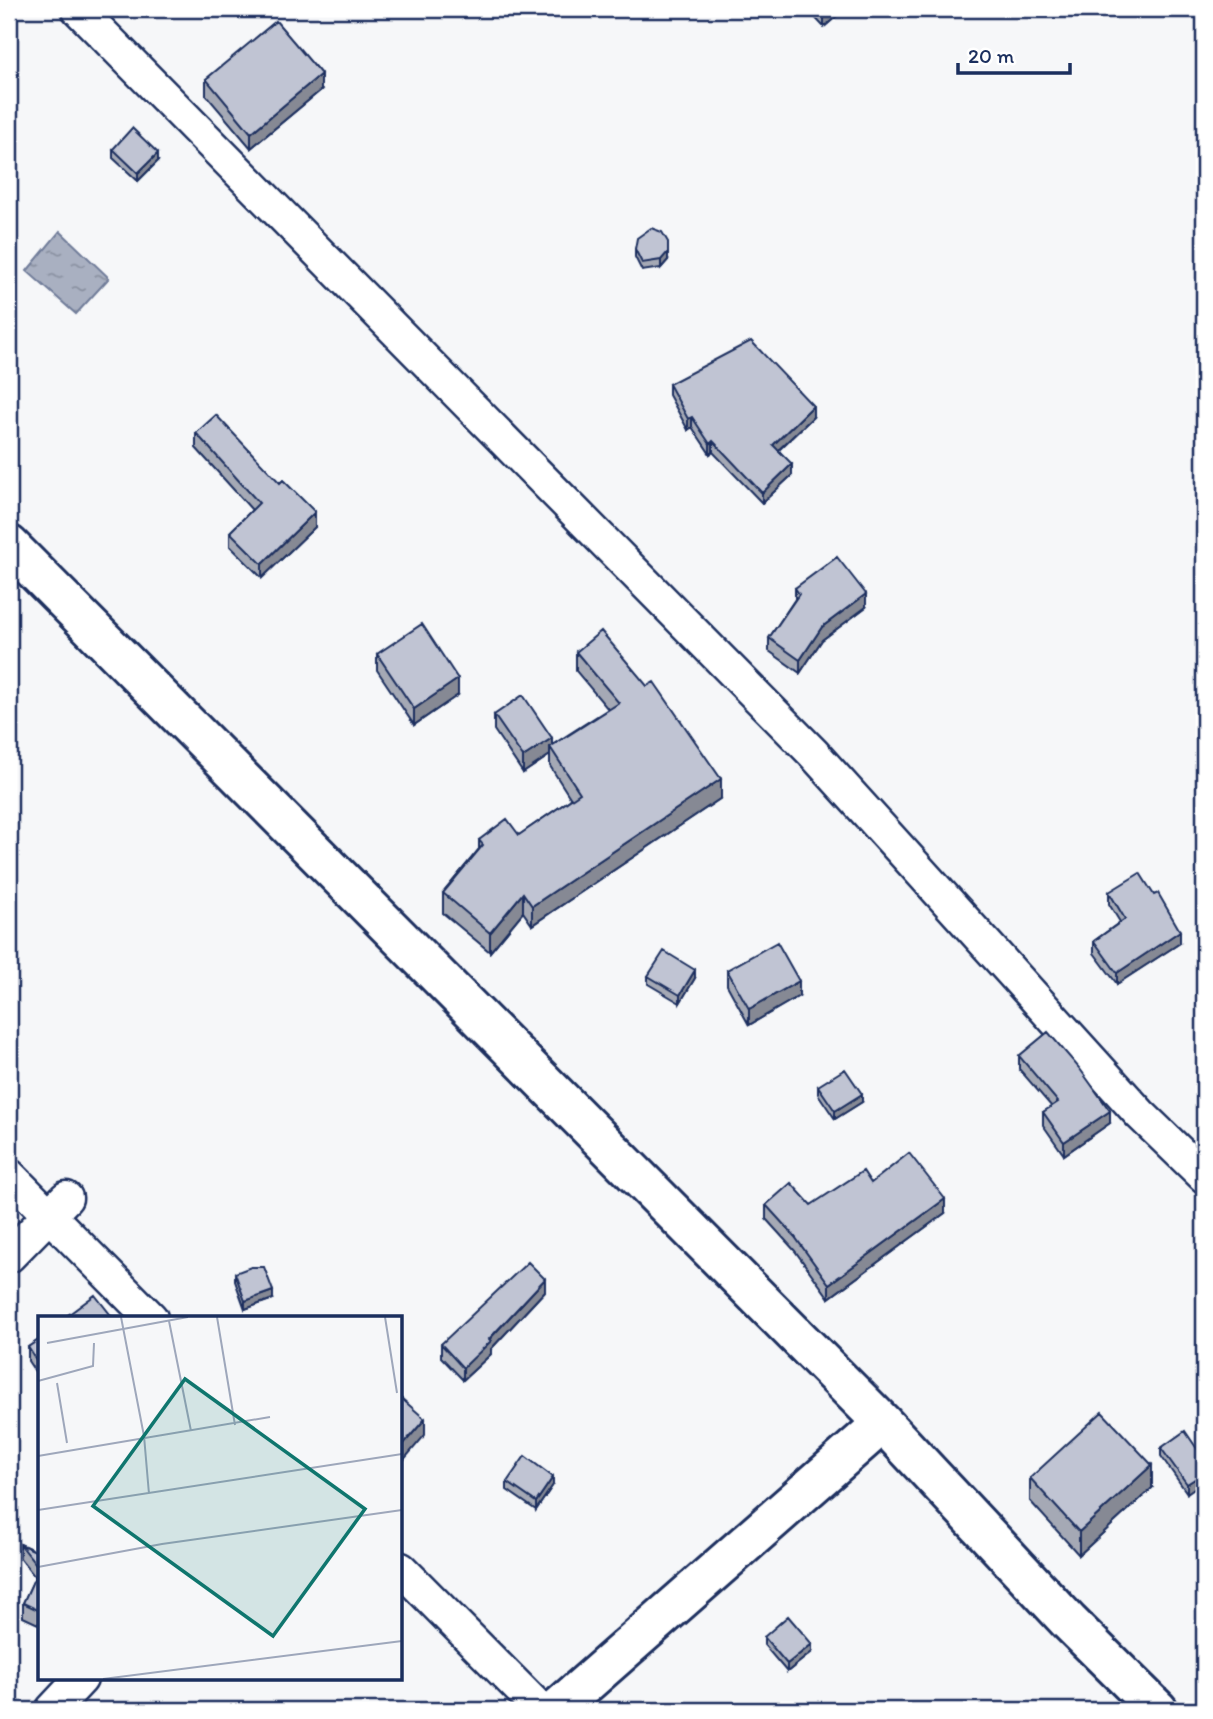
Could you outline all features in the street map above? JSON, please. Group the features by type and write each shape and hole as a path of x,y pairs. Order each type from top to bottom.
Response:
{"street":[{"path":"78,9 813,753 1140,1115 1204,1176"},
{"path":"9,545 883,1423 1069,1622 1158,1710"},
{"path":"9,1175 149,1316"},
{"path":"9,1256 66,1198"},
{"path":"556,1710 883,1423"},
{"path":"402,1570 541,1710"},
{"path":"52,1710 80,1680"}],"water":[{"path":"60,231 109,278 76,314 27,271"}],"building":[{"path":"276,21 321,74 251,133 206,79"},
{"path":"132,128 158,153 138,173 113,149"},
{"path":"651,228 662,232 668,242 668,252 661,260 642,263 635,249 637,238"},
{"path":"751,341 813,406 773,445 792,464 762,493 713,441 710,444 692,417 688,419 669,384"},
{"path":"216,415 280,483 283,480 315,512 262,564 230,532 259,503 196,433"},
{"path":"837,557 866,594 822,627 800,660 769,638 799,594 795,588"},
{"path":"422,624 458,679 414,709 377,654"},
{"path":"601,631 647,686 654,682 721,779 532,906 523,893 490,933 443,893 483,845 479,840 507,819 519,835 580,793 550,747 619,703 576,652"},
{"path":"523,695 552,738 523,757 494,715"},
{"path":"1140,873 1154,895 1158,893 1180,931 1117,973 1094,941 1125,919 1109,892"},
{"path":"777,942 799,981 749,1009 727,970"},
{"path":"664,951 695,970 680,995 648,976"},
{"path":"1048,1032 1080,1069 1110,1111 1064,1142 1043,1112 1058,1102 1019,1056"},
{"path":"845,1069 862,1094 835,1111 818,1086"},
{"path":"909,1153 945,1199 829,1284 795,1237 766,1205 791,1183 811,1205 863,1171 871,1183"},
{"path":"528,1262 545,1279 489,1339 491,1341 463,1368 441,1344"},
{"path":"251,1267 264,1267 273,1291 245,1301 235,1273"},
{"path":"95,1295 111,1316 67,1316"},
{"path":"38,1340 38,1363 28,1347"},
{"path":"402,1399 425,1419 402,1446"},
{"path":"1102,1412 1152,1465 1079,1532 1030,1478"},
{"path":"1185,1431 1204,1459 1204,1473 1187,1484 1161,1448"},
{"path":"525,1456 553,1477 536,1502 507,1482"},
{"path":"20,1544 38,1552 38,1567"},
{"path":"38,1570 38,1610 23,1603"},
{"path":"788,1616 812,1644 787,1664 764,1637"},
{"path":"161,1703 166,1710 152,1710"},
{"path":"870,1703 876,1710 861,1710"}]}
